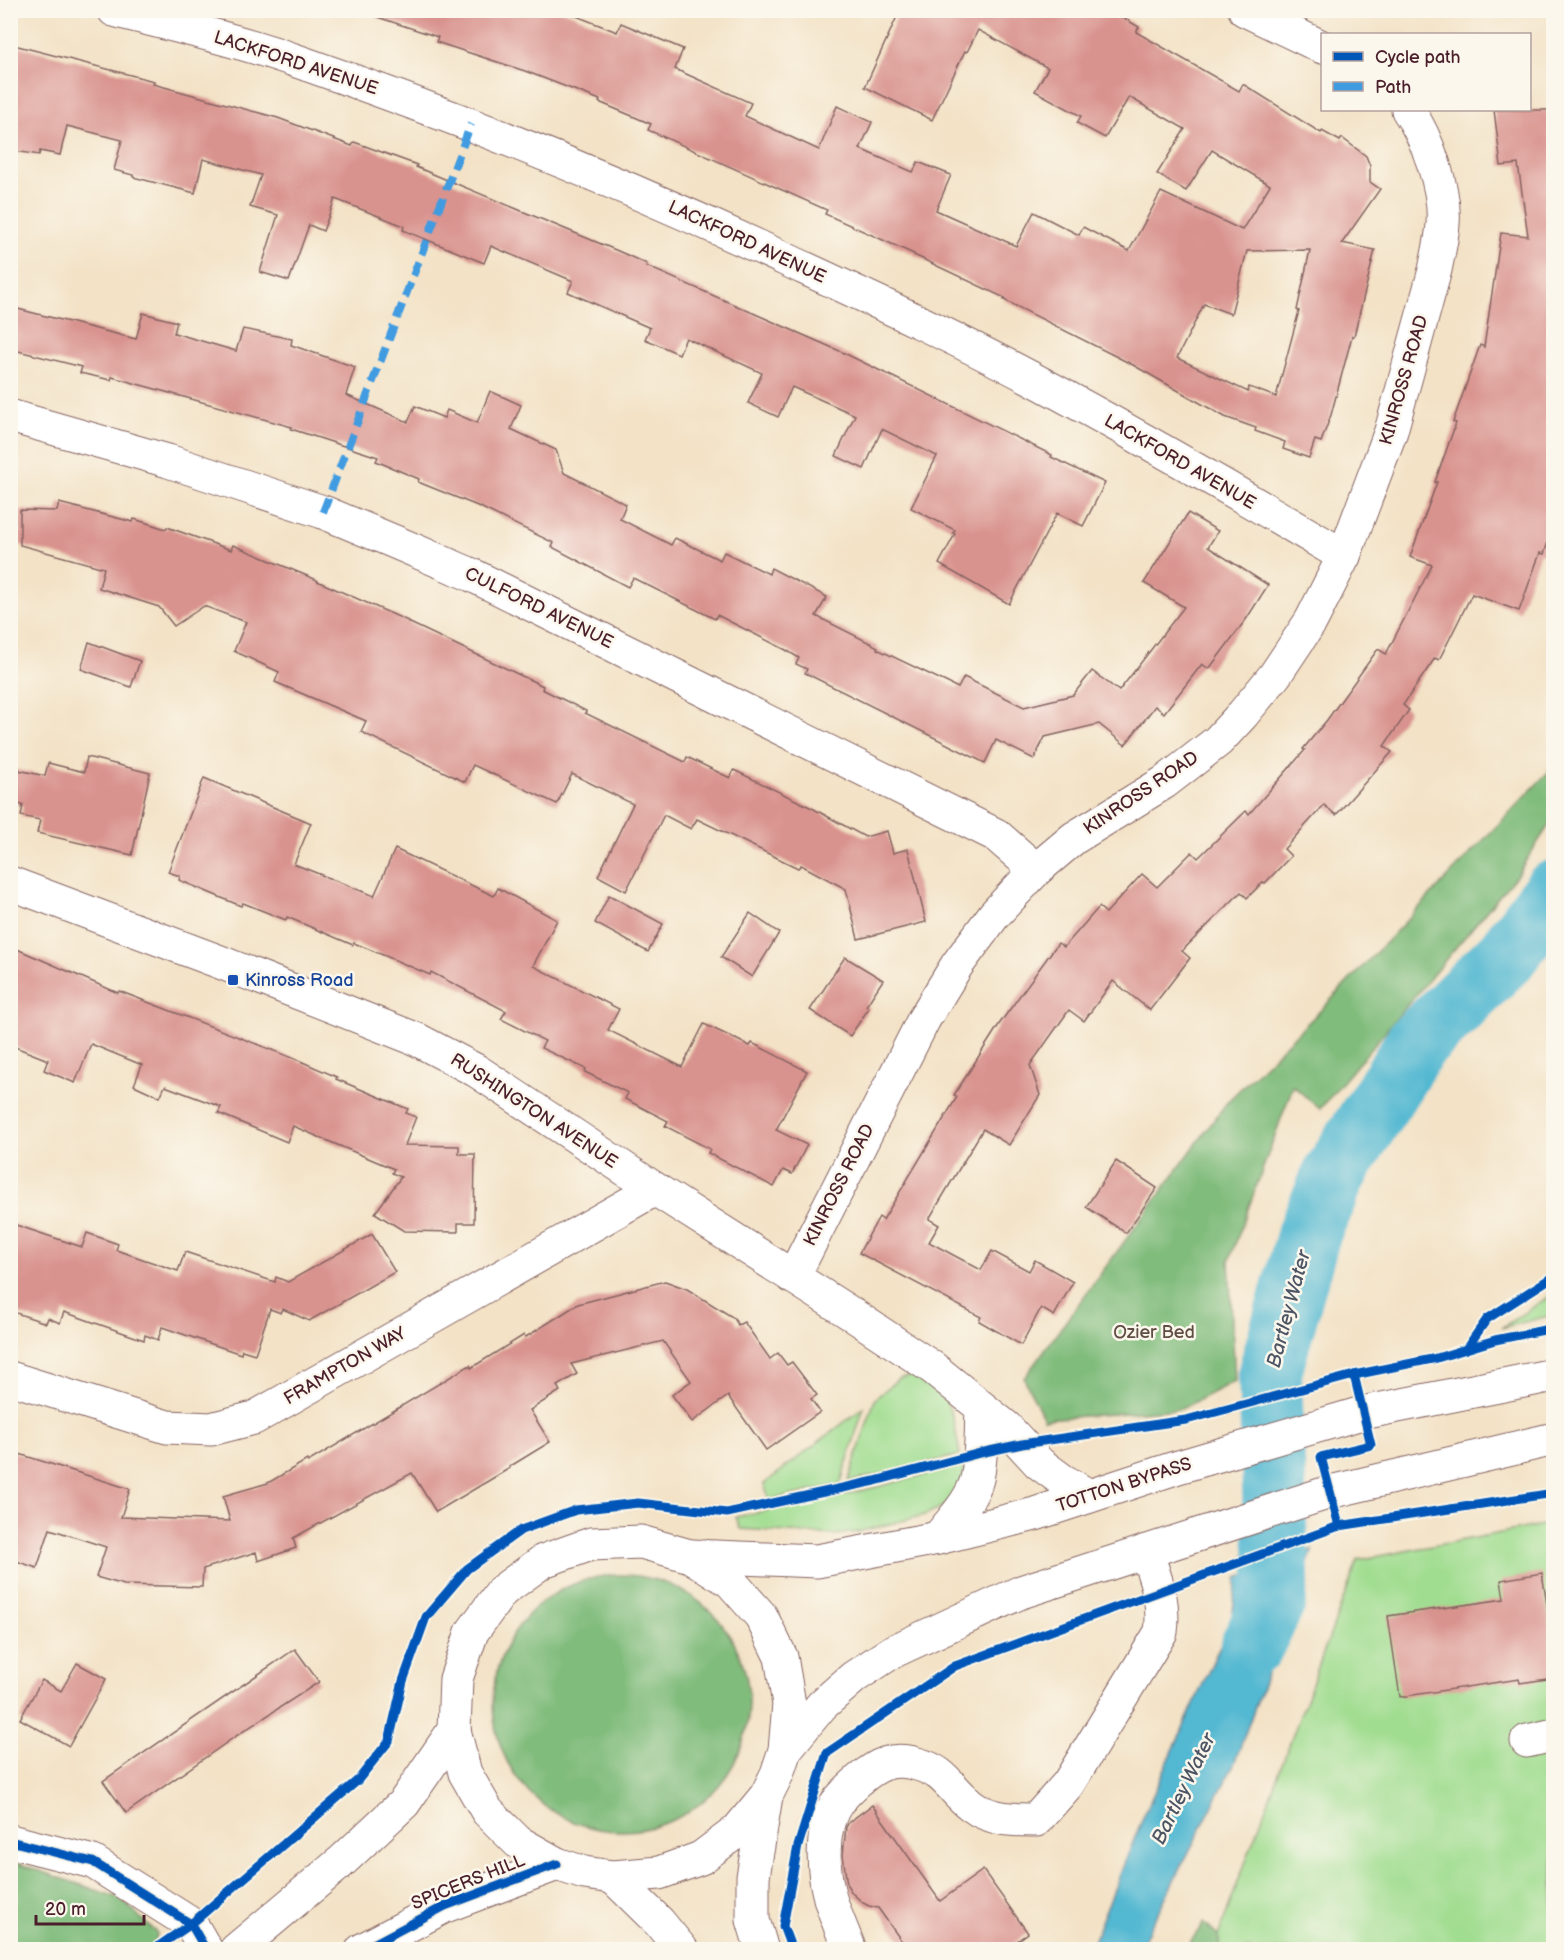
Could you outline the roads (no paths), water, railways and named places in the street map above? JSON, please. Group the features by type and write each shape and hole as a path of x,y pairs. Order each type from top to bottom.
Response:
{"street":[{"name":"LACKFORD AVENUE","path":"114,10 197,20 296,60 399,96 569,163 728,231 1030,378 1192,467 1344,556"},
{"path":"1245,10 1321,46"},
{"name":"KINROSS ROAD","path":"793,1276 924,1019 957,965 994,915 1036,870 1074,838 1165,782 1218,741 1275,675 1311,621 1344,556 1391,431 1435,270 1444,222 1438,180 1420,127 1409,111"},
{"name":"CULFORD AVENUE","path":"10,416 168,461 324,512 472,575 987,830 996,835 1036,870"},
{"name":"RUSHINGTON AVENUE","path":"10,883 418,1040 477,1071 933,1368 1006,1427 1039,1464 1089,1496"},
{"name":"FRAMPTON WAY","path":"10,1378 167,1427 211,1429 250,1419 655,1189"},
{"name":"TOTTON BYPASS","path":"690,1556 817,1561 939,1538 1035,1514 1206,1459 1343,1419 1554,1375"},
{"path":"939,1538 964,1506 976,1481 982,1408"},
{"path":"785,1750 822,1705 854,1677 892,1652 1021,1592 1323,1494 1554,1439"},
{"path":"641,1542 690,1556 730,1581 761,1616 782,1658 789,1704 785,1750 777,1774 766,1796 737,1831 701,1858 658,1873 613,1877 584,1874 556,1864 518,1842 487,1811 465,1773 454,1730 456,1680 472,1632 502,1591 543,1561 591,1544 641,1542"},
{"path":"850,1950 830,1897 825,1869 825,1843 828,1826 838,1801 874,1767 896,1761 917,1764 940,1772 972,1806 993,1817 1036,1820 1068,1784 1161,1632 1163,1609 1160,1591 1146,1551"},
{"path":"236,1950 341,1862 404,1803 454,1730"},
{"path":"762,1950 753,1920 753,1877 766,1796"},
{"path":"10,1841 93,1862 190,1924 206,1950"},
{"name":"SPICERS HILL","path":"362,1950 445,1906 556,1864"},
{"path":"613,1877 659,1922 682,1950"}],"water":[{"path":"1313,1549 1234,1764 1139,1949 1090,1949 1144,1815 1232,1619 1237,1578"}],"waterway":[{"name":"Bartley Water","path":"1252,1645 1274,1601 1277,1577 1270,1372 1309,1233 1335,1173 1417,1043 1506,956 1554,892"}],"place":[{"name":"Kinross Road","path":"233,980"}],"park label":[{"name":"Ozier Bed","path":"1154,1332"}]}
